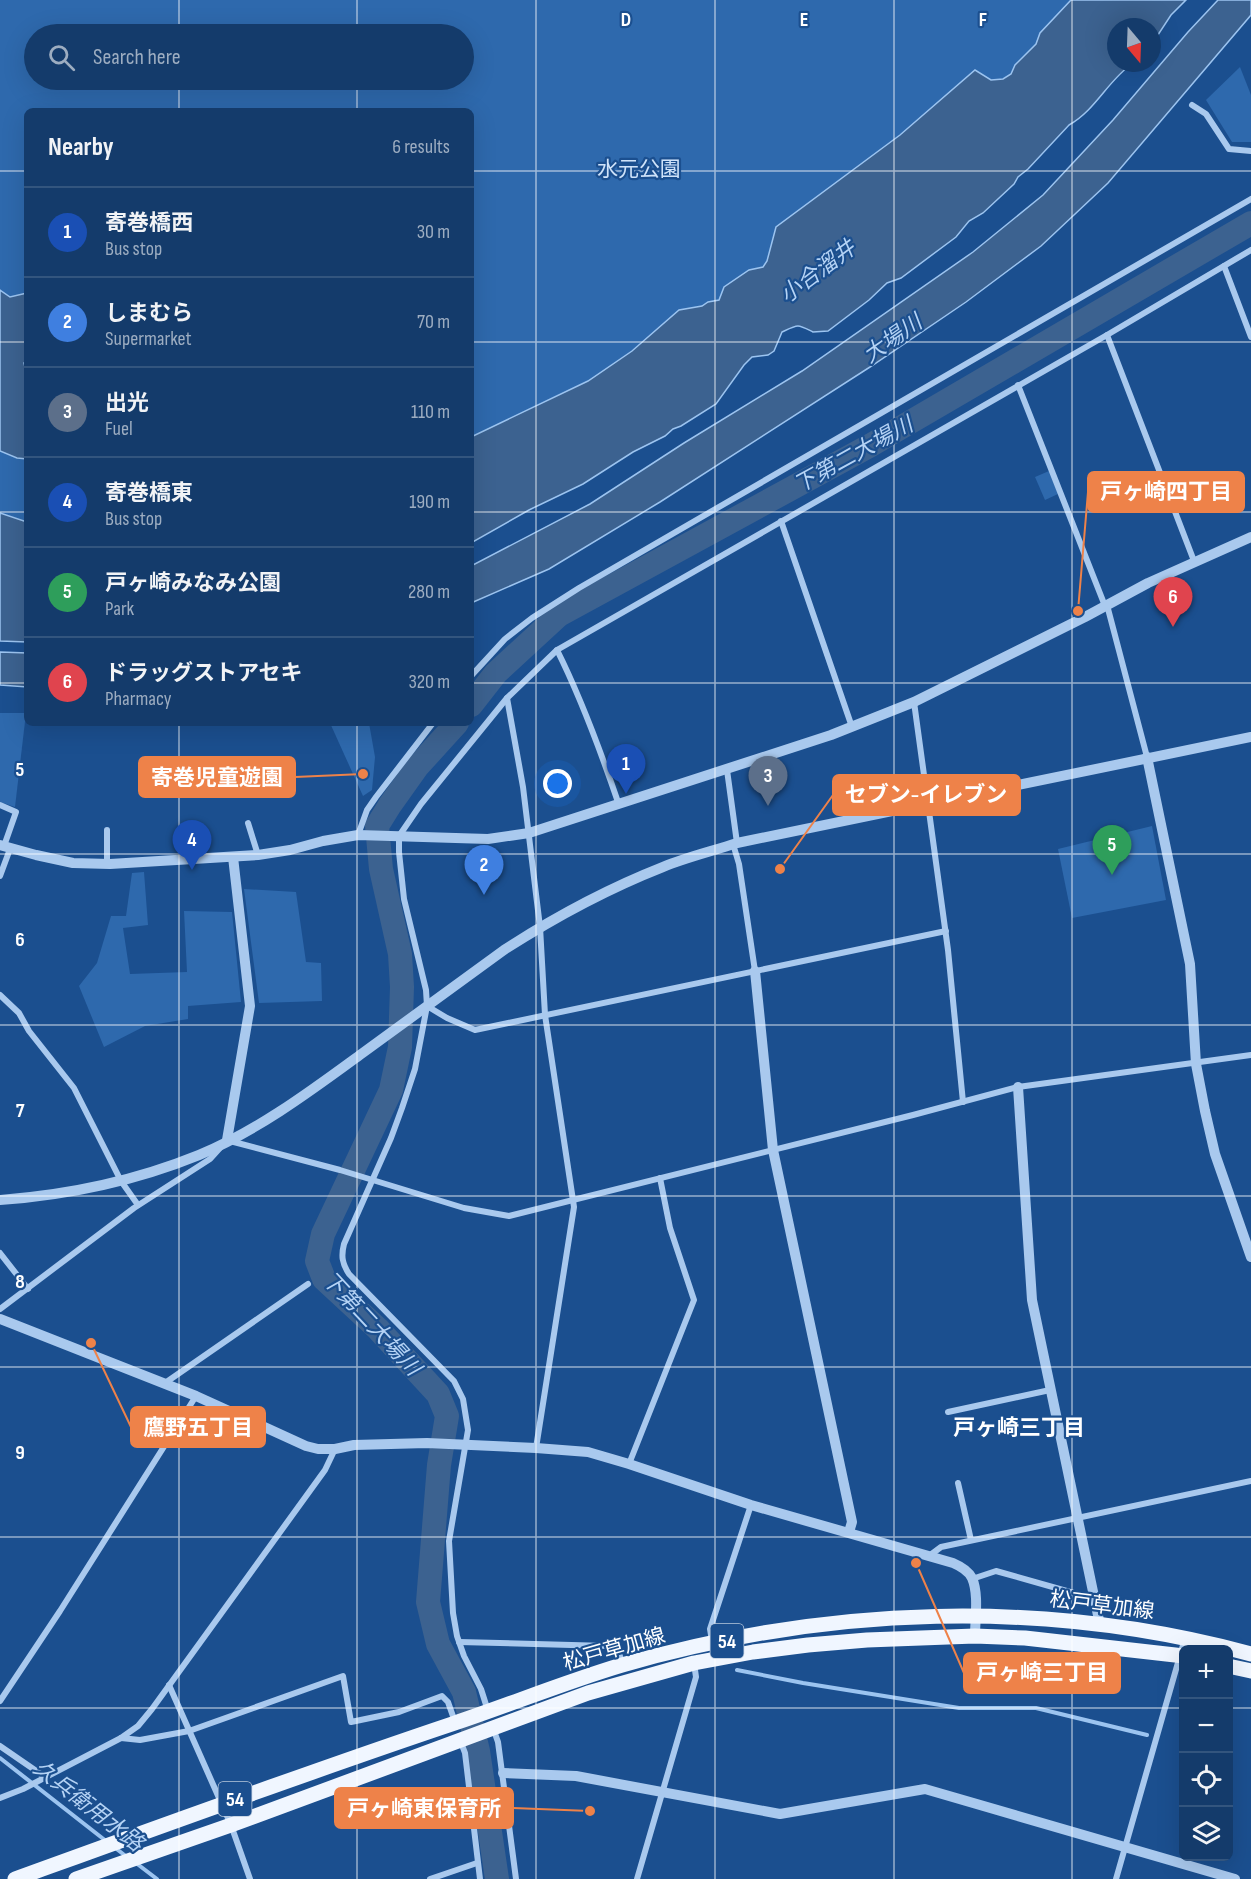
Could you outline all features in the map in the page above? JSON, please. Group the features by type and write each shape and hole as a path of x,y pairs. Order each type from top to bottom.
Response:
{"main road":[{"name":"松戸草加線","path":"15,1879 371,1751 623,1665 713,1643 791,1629 863,1620 975,1615 1037,1618 1100,1625 1185,1638 1251,1654"},
{"name":"松戸草加線","path":"76,1879 231,1825 588,1693 694,1663 808,1645 975,1636 1025,1638 1179,1656"},
{"path":"1233,1667 1251,1671"}],"street":[{"path":"1192,105 1206,114 1229,149 1251,151"},
{"path":"474,673 505,639 532,618 579,588 1251,199"},
{"path":"488,1712 481,1689 459,1642 453,1613 448,1547 468,1430 463,1399 454,1381 348,1274 342,1263 344,1244 369,1179 391,1138 415,1069 428,1006 404,899 396,836 507,698 557,650 1251,250"},
{"path":"1224,266 1251,337"},
{"path":"1107,335 1194,561"},
{"path":"1018,385 1106,605 1147,757 1190,964 1196,1064 1215,1154 1251,1257"},
{"path":"781,521 853,728"},
{"path":"4,847 74,863 107,864 258,855 290,850 323,840 362,835 488,839 529,833 853,728 914,702 1148,583 1251,537"},
{"path":"557,650 593,730 619,805"},
{"path":"507,698 529,833 540,927 545,1015 574,1200 536,1448"},
{"path":"914,702 946,931 963,1102"},
{"path":"362,835 367,810 431,726"},
{"path":"0,1200 73,1192 121,1181 201,1154 300,1099 504,950 540,927 589,900 665,866 735,844 1251,737"},
{"path":"727,770 735,844 755,971 773,1150 852,1522 849,1532"},
{"path":"0,805 16,812 4,847 0,876"},
{"path":"248,823 258,855"},
{"path":"107,830 107,864"},
{"path":"0,1309 138,1205 210,1159 227,1140 250,1005 233,857"},
{"path":"428,1006 447,1018 475,1030 946,931"},
{"path":"0,995 20,1013 29,1031 74,1088 121,1181 138,1205"},
{"path":"227,1140 340,1170 464,1208 509,1216 1018,1087 1251,1055"},
{"path":"1018,1087 1032,1300 1100,1625"},
{"path":"629,1464 694,1300 670,1228 660,1178"},
{"path":"0,1253 28,1289"},
{"path":"165,1383 308,1284"},
{"path":"0,1319 165,1383 306,1446 335,1449 354,1445 427,1443 588,1452 751,1505 953,1563 962,1567 972,1579 975,1592 975,1636"},
{"path":"948,1412 1050,1390"},
{"path":"0,1701 60,1611 196,1396"},
{"path":"0,1798 23,1789 121,1738 138,1726 325,1470 335,1449"},
{"path":"929,1556 941,1546 1251,1482"},
{"path":"958,1483 971,1540"},
{"path":"713,1643 710,1629 751,1505"},
{"path":"972,1579 996,1571 1095,1599"},
{"path":"1183,1645 1185,1638"},
{"path":"459,1642 608,1646 618,1650 623,1665"},
{"path":"637,1879 696,1677 694,1663"},
{"path":"1116,1879 1179,1663"},
{"path":"121,1738 140,1740 189,1731 343,1676 351,1722 399,1712 442,1696 448,1702 455,1723"},
{"path":"169,1685 231,1825 250,1879"},
{"path":"493,1728 498,1742 516,1879"},
{"path":"460,1740 465,1753 480,1879"},
{"path":"0,1746 42,1779"},
{"path":"502,1773 576,1776 780,1814 925,1789 1234,1879"},
{"path":"430,1879 477,1863"}],"green space":[{"name":"水元公園","path":"0,0 1102,0 762,289 474,492 474,108 24,108 24,549 0,548"},
{"path":"1240,67 1251,95 1251,142 1232,142 1206,100"},
{"path":"1049,471 1058,494 1045,500 1035,477"},
{"path":"0,713 24,713 15,807 0,802"},
{"path":"331,726 370,726 375,757 372,790 363,796"},
{"path":"1152,826 1166,900 1072,918 1058,849"},
{"path":"144,872 148,925 123,928 130,974 187,972 184,911 232,912 241,1002 188,1006 188,1019 145,1026 104,1047 79,986 97,963 111,916 126,916 132,873"},
{"path":"244,889 296,892 306,962 321,963 322,1001 259,1003"}],"water":[{"name":"小合溜井","path":"1071,0 1186,0 1171,15 1161,30 1161,18 1107,18 1107,72 1122,72 1087,111 1069,125 1018,177 1014,184 983,213 969,221 956,237 901,278 887,283 869,300 828,331 813,332 798,326 782,332 774,351 768,355 752,357 716,404 583,484 529,510 474,541 474,436 588,381 632,351 679,310 719,300 724,287 749,270 763,267 767,261 776,227 900,135 975,70 991,80 1003,79 1011,74 1015,65 1036,44 1040,33"},
{"name":"大場川","path":"1218,0 1251,0 1251,15 1108,183 1041,246 966,302 870,367 660,502 549,569 474,602 474,564 590,504 802,371 973,252 1043,195 1154,72 1161,72 1161,64"},
{"path":"0,290 10,297 24,294 24,459 0,451"},
{"path":"0,513 24,521 24,642 0,641"},
{"path":"0,652 24,653 24,687 0,685"}],"waterway":[{"name":"下第二大場川","path":"474,701 496,673 559,615 871,445 1251,223"},
{"name":"下第二大場川","path":"454,726 417,767 377,826 381,869 400,954 402,987 400,1047 391,1090 323,1234 317,1261 324,1279 378,1329 438,1394 447,1416 439,1465 428,1602 438,1644 464,1692 478,1751 497,1879"},
{"path":"737,1670 959,1708 1036,1708 1147,1735"},
{"name":"久兵衛用水路","path":"0,1758 106,1841"},
{"name":"久兵衛用水路","path":"114,1847 127,1857"},
{"name":"久兵衛用水路","path":"136,1863 157,1879"}],"place":[{"name":"戸ヶ崎四丁目","path":"1078,611"},
{"name":"ドラッグストアセキ","path":"1173,627"},
{"name":"寄巻児童遊園","path":"363,774"},
{"name":"寄巻橋西","path":"626,794"},
{"name":"出光","path":"768,806"},
{"name":"セブン-イレブン","path":"780,869"},
{"name":"寄巻橋東","path":"192,870"},
{"name":"戸ヶ崎みなみ公園","path":"1112,875"},
{"name":"しまむら","path":"484,895"},
{"name":"鷹野五丁目","path":"91,1343"},
{"name":"戸ヶ崎三丁目","path":"916,1563"},
{"name":"戸ヶ崎東保育所","path":"590,1811"}],"district":[{"name":"戸ヶ崎三丁目","path":"1019,1427"}]}
